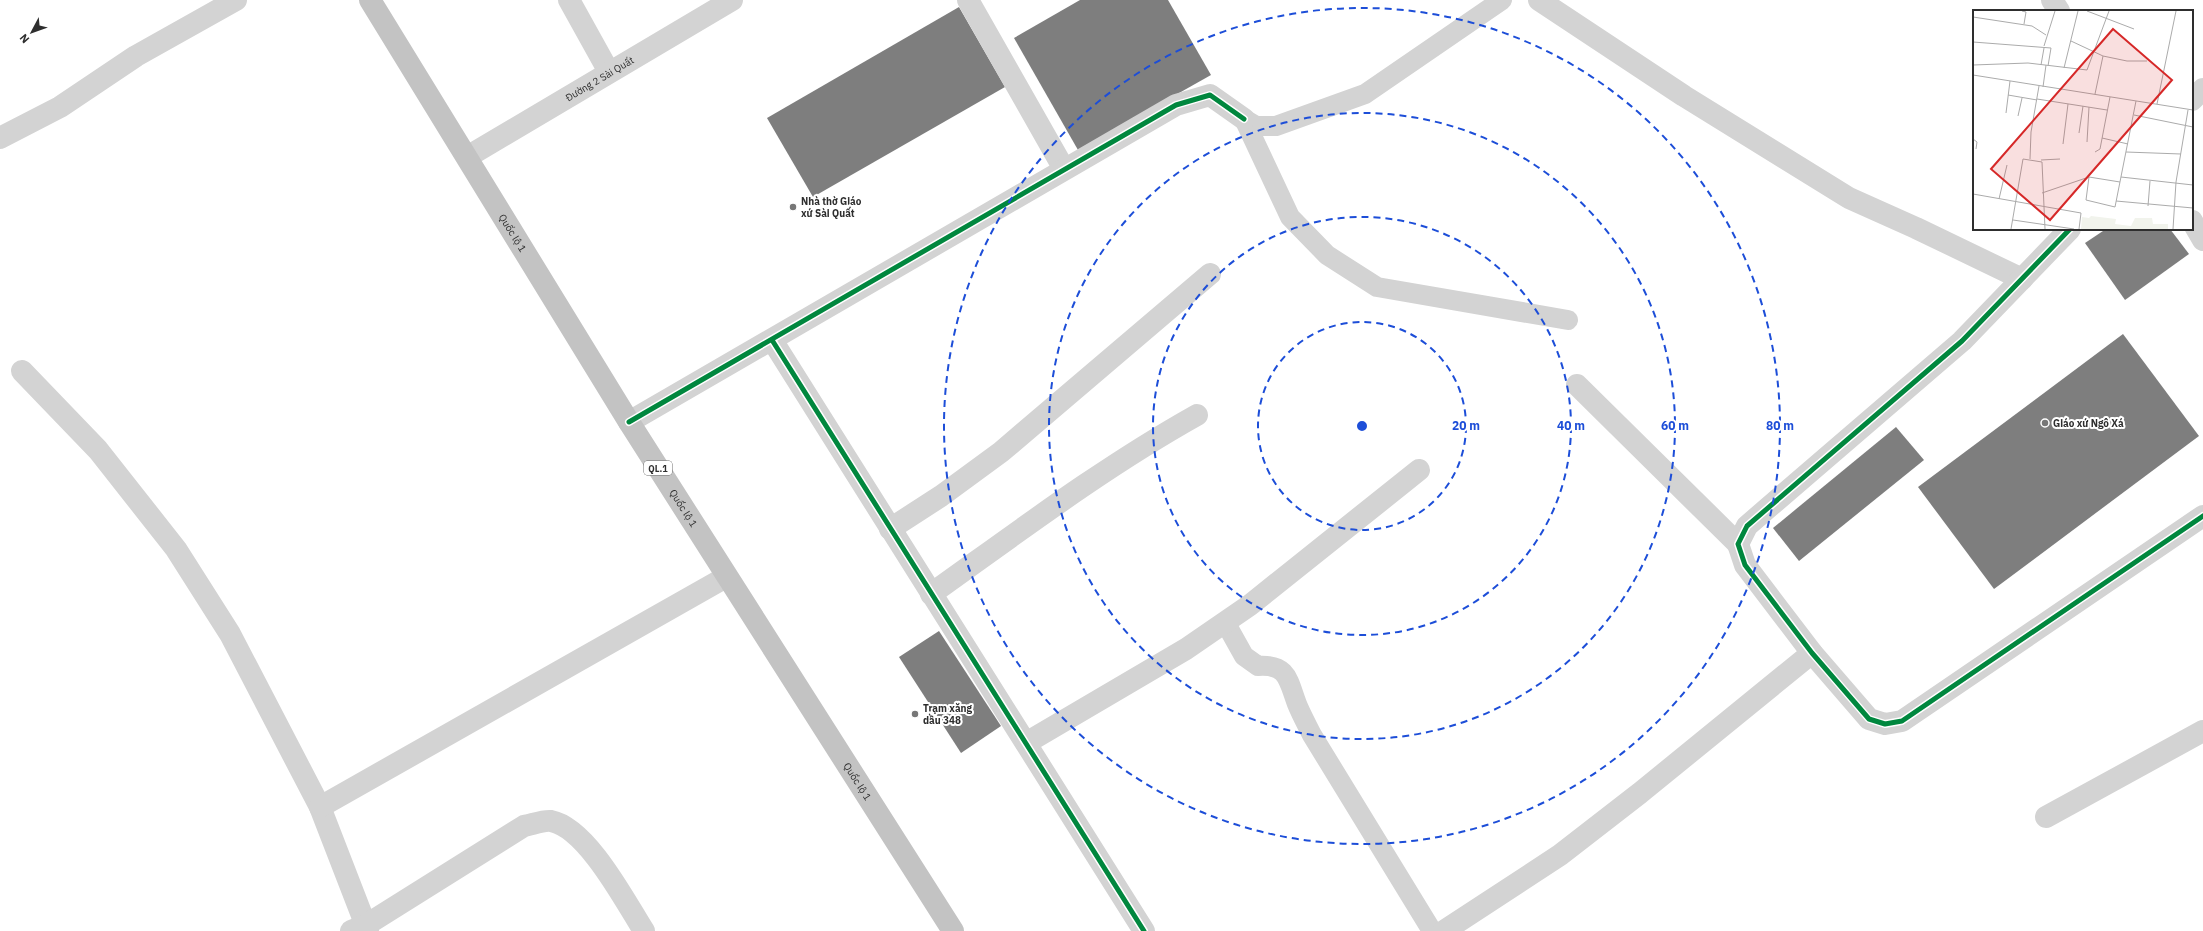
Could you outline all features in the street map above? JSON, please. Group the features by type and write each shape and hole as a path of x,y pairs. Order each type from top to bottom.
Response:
{"highway":[{"name":"Quốc lộ 1","path":"370,0 726,577 953,931"}],"street":[{"path":"0,138 60,106 136,56 236,0"},
{"path":"569,0 610,72"},
{"name":"Đường 2 Sài Quất","path":"467,156 732,0"},
{"path":"968,0 1064,170"},
{"path":"1539,0 1684,96 1849,198 1916,228 2022,279"},
{"path":"2052,0 2058,10"},
{"path":"2193,99 2203,89"},
{"path":"629,422 1176,105 1210,95 1244,119"},
{"path":"2193,223 2203,240"},
{"path":"1738,544 1747,526 1962,341 2069,230"},
{"path":"890,529 941,496 1001,452 1210,274"},
{"path":"772,340 1144,931"},
{"path":"22,371 98,450 176,548 230,634 320,807 362,929 524,826 550,821 570,831 595,854 644,931"},
{"path":"1577,385 1738,544 1745,565 1812,653 1869,719 1885,724 1902,721 2203,516"},
{"path":"931,594 1089,483 1158,437 1197,415"},
{"path":"1026,743 1186,649 1250,605 1419,470"},
{"path":"320,807 726,577"},
{"path":"1444,931 1560,855 1640,793 1812,653"},
{"path":"2046,817 2203,731"}],"lane":[{"path":"1244,119 1256,126 1276,126 1365,94 1502,0"},
{"path":"1244,119 1290,217 1328,255 1377,287 1568,320"},
{"path":"1225,622 1244,656 1258,666 1270,665 1282,670 1291,684 1297,704 1312,735 1432,931"}],"building":[{"path":"1080,0 1168,0 1211,75 1078,150 1014,38"},
{"path":"959,7 1005,87 813,197 767,118"},
{"path":"2104,230 2171,230 2189,254 2125,300 2085,243"},
{"path":"2123,334 2199,436 1994,589 1918,487"},
{"path":"1896,427 1924,460 1799,561 1773,528"},
{"path":"939,631 1001,726 961,753 899,657"}],"cycle path":[{"path":"629,422 1176,105 1210,95 1244,119"},
{"path":"2069,230 1962,341 1747,526 1738,544 1745,565 1812,653 1869,719 1885,724 1902,721 2203,516"},
{"path":"772,340 1144,931"}],"place":[{"name":"Nhà thờ Giáo xứ Sài Quất","path":"793,207"},
{"name":"Giáo xứ Ngô Xá","path":"2045,423"},
{"name":"Trạm xăng dầu 348","path":"915,714"}]}
